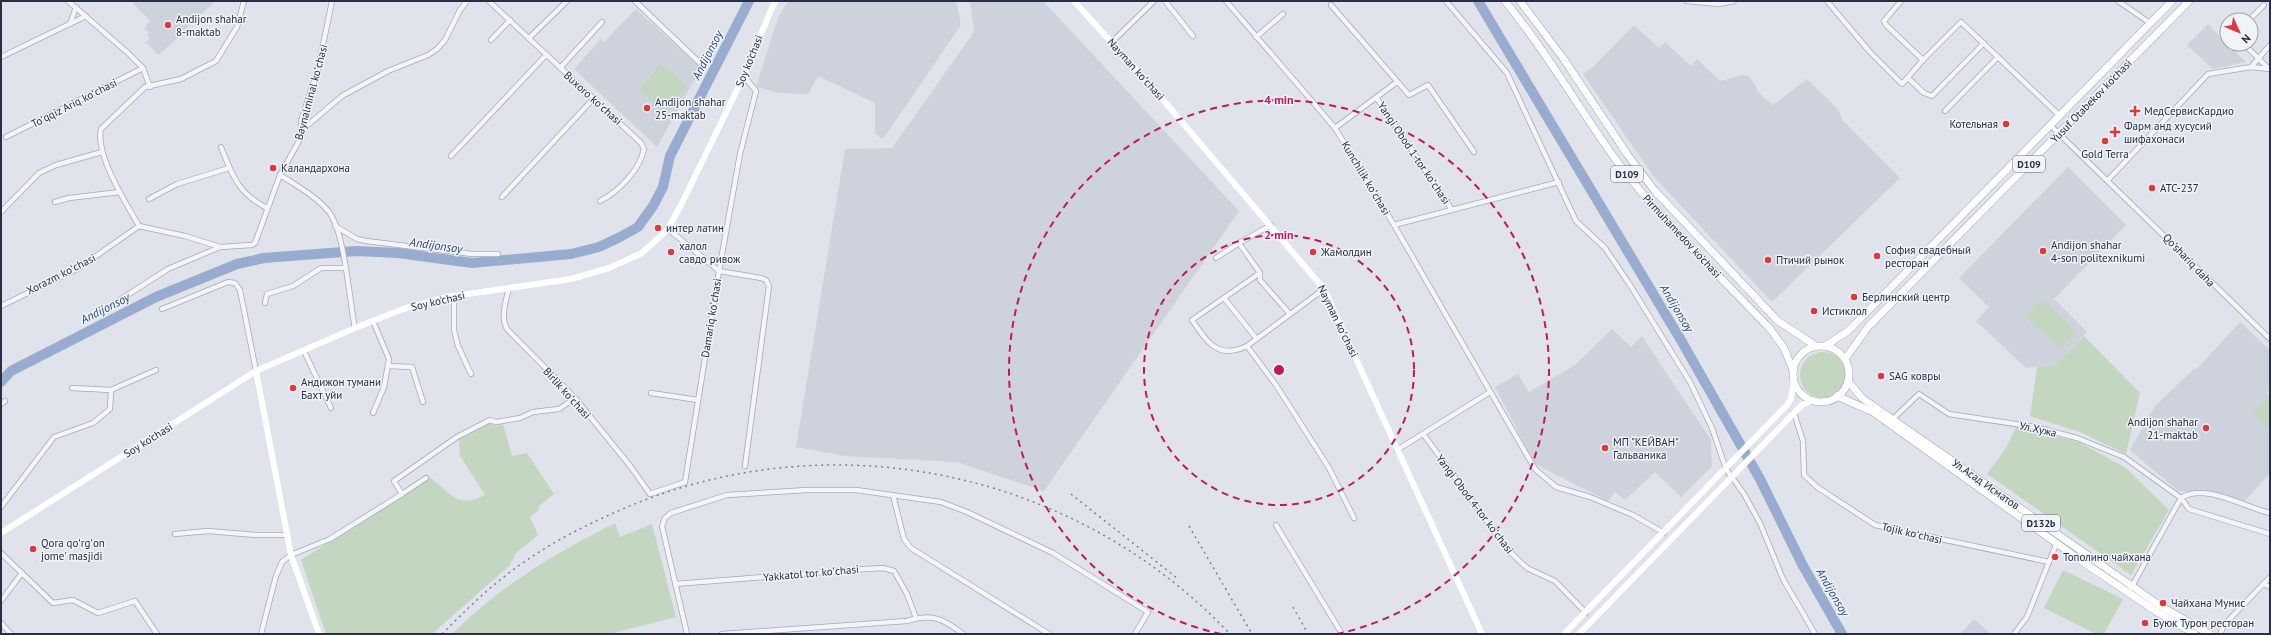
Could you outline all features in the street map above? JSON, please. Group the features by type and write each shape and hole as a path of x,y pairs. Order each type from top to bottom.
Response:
{"main road":[{"name":"Soy ko'chasi","path":"1,533 256,371 355,328 404,309 454,296 571,279 609,268 642,253 668,229 681,205 743,75 775,1"},
{"name":"Nayman koʻchasi","path":"1074,1 1112,42 1271,224 1324,289 1482,634"},
{"name":"Pirmuhamedov ko'chasi","path":"1505,1 1557,70 1616,159 1641,192 1771,330 1784,348 1793,370"},
{"name":"Pirmuhamedov ko'chasi","path":"1520,1 1563,58 1627,154 1655,191 1778,321 1816,346"},
{"name":"Yusuf Otabekov ko'chasi","path":"1825,346 1848,331 2172,1"},
{"name":"Yusuf Otabekov ko'chasi","path":"1845,359 1868,327 2189,1"},
{"path":"1579,634 1802,405 1813,400 1826,401 1837,396 1848,381 1848,366 1845,359 1833,348 1825,346 1816,346 1801,354 1793,370"},
{"name":"D109","path":"1793,370 1794,379 1800,392 1813,400"},
{"path":"256,371 291,555 319,634"},
{"path":"1564,634 1736,459 1791,399 1794,379"},
{"name":"Ул.Асад Исматов","path":"1848,381 1862,398 1894,418 1926,446"},
{"name":"Ул.Асад Исматов","path":"1837,396 1873,412 1926,446 2131,590 2157,612 2196,634"},
{"name":"Ул.Асад Исматов","path":"2131,590 2210,634"}],"street":[{"path":"68,1 128,52 142,68 150,87"},
{"path":"220,247 185,236 138,226 120,192 102,152 100,134 104,125 146,87 181,78 216,61 237,27 244,1"},
{"name":"Baynalminal koʻchasi","path":"220,247 252,245 257,239 280,175 299,141 302,130 301,121 318,69 332,1"},
{"path":"302,130 342,96 388,70 437,49 445,40 460,10 467,1"},
{"name":"Buxoro koʻchasi","path":"489,1 642,143 644,149 642,157 632,174 614,192 600,201"},
{"path":"529,38 567,1"},
{"path":"635,1 701,64"},
{"path":"1112,42 1154,1"},
{"path":"1165,1 1193,36"},
{"name":"Kunchilik koʻchasi","path":"1226,1 1335,128 1394,225 1560,182"},
{"path":"1446,1 1507,73 1560,182 1576,221 1605,248 1630,284 1690,382 1712,428 1726,469 1760,523 1783,579 1815,634"},
{"path":"1687,1 1719,4 1734,1"},
{"path":"1827,1 1870,52 1902,84 1923,60 1961,22 2060,116"},
{"path":"1901,1 1884,21 1886,25 1923,60"},
{"path":"2118,1 2150,24"},
{"path":"1331,5 1409,95 1428,85 1474,152"},
{"path":"2257,12 2264,5"},
{"path":"70,24 76,7"},
{"path":"1256,37 1283,14"},
{"path":"1,57 86,16"},
{"path":"491,40 510,20"},
{"path":"560,68 602,22"},
{"path":"1908,78 1924,94 1932,96 1984,43"},
{"path":"2251,67 2270,45"},
{"path":"2252,52 2270,70"},
{"path":"451,156 546,55"},
{"path":"1945,111 1998,56"},
{"path":"2108,180 2208,74 2251,67 2270,70"},
{"name":"Toʻqqiz Ariq koʻchasi","path":"6,137 142,68"},
{"name":"Damariq koʻchasi","path":"650,494 685,482 719,271 740,154 756,91 743,75"},
{"path":"1335,128 1397,82"},
{"name":"Yangi Obod 1-tor koʻchasi","path":"1376,97 1452,210"},
{"path":"502,197 594,98"},
{"name":"Qo'shariq daha","path":"2050,125 2060,133 2270,339"},
{"path":"221,147 237,185 246,195 268,208"},
{"path":"1,212 20,190 40,173 56,164 102,152"},
{"path":"149,199 177,184 229,168"},
{"path":"280,175 316,199 330,213 340,240 355,328"},
{"path":"55,202 70,198 120,192"},
{"path":"1216,258 1271,224"},
{"path":"1394,225 1535,469 1556,487 1590,497 1633,515 1664,533"},
{"name":"Xorazm koʻchasi","path":"1,306 79,268 138,226"},
{"path":"335,226 358,239 366,241 472,254 498,254"},
{"path":"668,229 719,271 761,278 766,280 769,286 745,466"},
{"path":"1239,243 1260,273 1260,280 1289,313"},
{"path":"112,305 168,269 220,247"},
{"path":"265,304 267,294 293,286 321,268 345,265"},
{"path":"1260,273 1192,320 1209,343 1225,352 1234,352 1246,346 1289,313 1324,289"},
{"path":"162,309 228,282 235,284 240,290 256,371"},
{"name":"Birlik koʻchasi","path":"509,288 503,318 503,323 507,329 575,398 631,467 650,494"},
{"path":"454,296 454,330 458,346 471,374"},
{"path":"1224,298 1256,338"},
{"path":"373,413 384,387 388,366 387,352 374,321"},
{"path":"1246,346 1276,385 1329,468 1354,518"},
{"path":"304,351 331,408"},
{"path":"388,366 412,367 423,402"},
{"path":"72,388 111,390 156,370"},
{"path":"1,507 54,437 93,423 110,409 111,390"},
{"path":"1397,450 1424,435 1454,413 1490,392"},
{"path":"651,393 698,400"},
{"name":"Ул.Хужа","path":"1894,418 1919,394 1949,414 2035,427 2091,444 2124,457 2181,498"},
{"path":"402,494 394,481 457,437 490,420 496,422 520,418 532,412 560,409 575,398"},
{"name":"Tojik koʻchasi","path":"1794,413 1803,441 1804,475 1817,487 1875,525 2049,562"},
{"name":"Yangi Obod 4-tor koʻchasi","path":"1424,435 1508,550 1527,568 1555,581 1586,613"},
{"path":"261,634 276,576 282,562 291,555 330,539 426,478"},
{"path":"687,634 662,526 665,518 671,513 727,495 807,490 856,490 947,504 1053,553 1148,612 1135,634"},
{"path":"2131,590 2181,498 2188,494 2211,495 2270,512"},
{"path":"893,495 904,539 912,548 1049,634"},
{"path":"2181,498 2189,509 2270,534"},
{"path":"1276,524 1342,634"},
{"path":"175,534 208,530 256,535 287,535"},
{"path":"2014,634 2028,617 2058,540"},
{"path":"1,553 53,603 73,600 98,613 136,601 157,634"},
{"name":"Yakkatol tor koʻchasi","path":"675,584 864,569 889,569 898,575 916,618"},
{"path":"1,601 22,573"},
{"path":"2220,634 2224,625 2270,577"},
{"path":"2263,584 2270,587"},
{"path":"722,634 907,621 925,616 944,619 964,634"},
{"path":"1,623 11,634"}],"shaded area":[{"name":"Andijon shahar 8-maktab","path":"131,1 215,1 202,14 200,13 182,34 158,55 146,42 150,38 147,35 149,32 144,29 150,21"},
{"path":"788,1 956,1 961,25 883,139 875,134 875,103 818,76 808,94 780,93 756,87 778,18"},
{"path":"970,1 1043,1 1239,211 1044,491 957,462 845,456 796,447 845,149 892,148 974,32"},
{"name":"Andijon shahar 25-maktab","path":"636,9 701,68 657,147 574,69 601,39 604,42"},
{"path":"2208,24 2219,36 2219,52 2235,52 2246,62 2213,69 2187,45"},
{"path":"1634,25 1659,48 1665,42 1691,66 1697,59 1720,81 1743,75 1750,77 1760,94 1773,105 1807,79 1838,109 1843,121 1900,178 1772,302 1654,177 1583,74 1593,67"},
{"name":"Andijon shahar 4-son politexnikumi","path":"2068,167 2126,225 2054,299 2087,332 2055,365 2026,368 1976,321 1989,307 1959,278"},
{"name":"Andijon shahar 21-maktab","path":"2240,322 2270,350 2270,390 2267,393 2270,396 2270,473 2243,503 2216,494 2178,491 2130,450 2155,406 2194,369 2198,368"},
{"path":"1612,329 1631,347 1642,336 1711,440 1712,466 1681,497 1655,472 1625,500 1615,492 1608,501 1535,464 1495,387 1518,374 1529,392 1575,365"},
{"path":"1974,619 1991,634 1960,634"}],"green space":[{"path":"661,64 687,86 665,112 639,90"},
{"path":"2042,299 2076,332 2060,349 2025,316"},
{"path":"2084,336 2140,393 2126,454 2080,432 2030,416 2037,367 2055,365"},
{"path":"1823,352 1836,356 1842,362 1846,375 1842,388 1836,394 1823,398 1810,394 1804,388 1800,375 1804,362 1810,356"},
{"path":"2267,398 2270,401 2270,431 2252,414"},
{"path":"490,423 497,426 503,424 512,456 527,453 554,494 538,507 540,509 530,517 538,535 516,553 510,565 432,634 326,634 301,560 431,478 455,498 461,500 476,499 485,495 460,456 459,439"},
{"path":"2016,427 2079,442 2126,468 2169,510 2131,575 1987,474 2006,448"},
{"path":"615,523 620,537 652,524 676,617 609,634 452,634 489,601 529,572 571,546"},
{"path":"2063,570 2123,599 2104,634 2096,634 2044,608"}],"waterway":[{"name":"Andijonsoy","path":"1,382 11,371 156,297 237,264 264,258 356,251 398,253 472,263 571,254 599,247 620,237 638,227 653,206 663,187 670,156 749,1"},
{"name":"Andijonsoy","path":"1478,1 1682,342 1760,479 1802,564 1842,634"}],"railway":[{"path":"442,634 463,613 512,570 565,537 607,516 688,486 771,469 855,465 938,474 1018,496 1095,530 1166,576 1230,634"},
{"path":"1071,494 1177,578"},
{"path":"1189,526 1252,634"},
{"path":"1293,607 1308,634"}],"place":[{"name":"Andijon shahar 8-maktab","path":"168,25"},
{"name":"Andijon shahar 25-maktab","path":"647,108"},
{"name":"МедСервисКардио","path":"2135,111"},
{"name":"Котельная","path":"2006,124"},
{"name":"Фарм анд хусусий шифахонаси","path":"2115,132"},
{"name":"Gold Terra","path":"2105,141"},
{"name":"Каландархона","path":"273,168"},
{"name":"АТС-237","path":"2152,188"},
{"name":"интер латин","path":"658,228"},
{"name":"Andijon shahar 4-son politexnikumi","path":"2043,251"},
{"name":"халол савдо ривож","path":"671,252"},
{"name":"Жамолдин","path":"1313,252"},
{"name":"София свадебный ресторан","path":"1877,256"},
{"name":"Птичий рынок","path":"1768,260"},
{"name":"Берлинский центр","path":"1854,297"},
{"name":"Истиклол","path":"1814,311"},
{"name":"SAG ковры","path":"1881,376"},
{"name":"Андижон тумани Бахт уйи","path":"293,388"},
{"name":"Andijon shahar 21-maktab","path":"2206,428"},
{"name":"МП \"КЕЙВАН\" Гальваника","path":"1605,448"},
{"name":"Qora qoʻrgʻon jome' masjidi","path":"33,549"},
{"name":"Тополино чайхана","path":"2055,557"},
{"name":"Чайхана Мунис","path":"2163,603"},
{"name":"Буюк Турон ресторан","path":"2145,623"}]}
